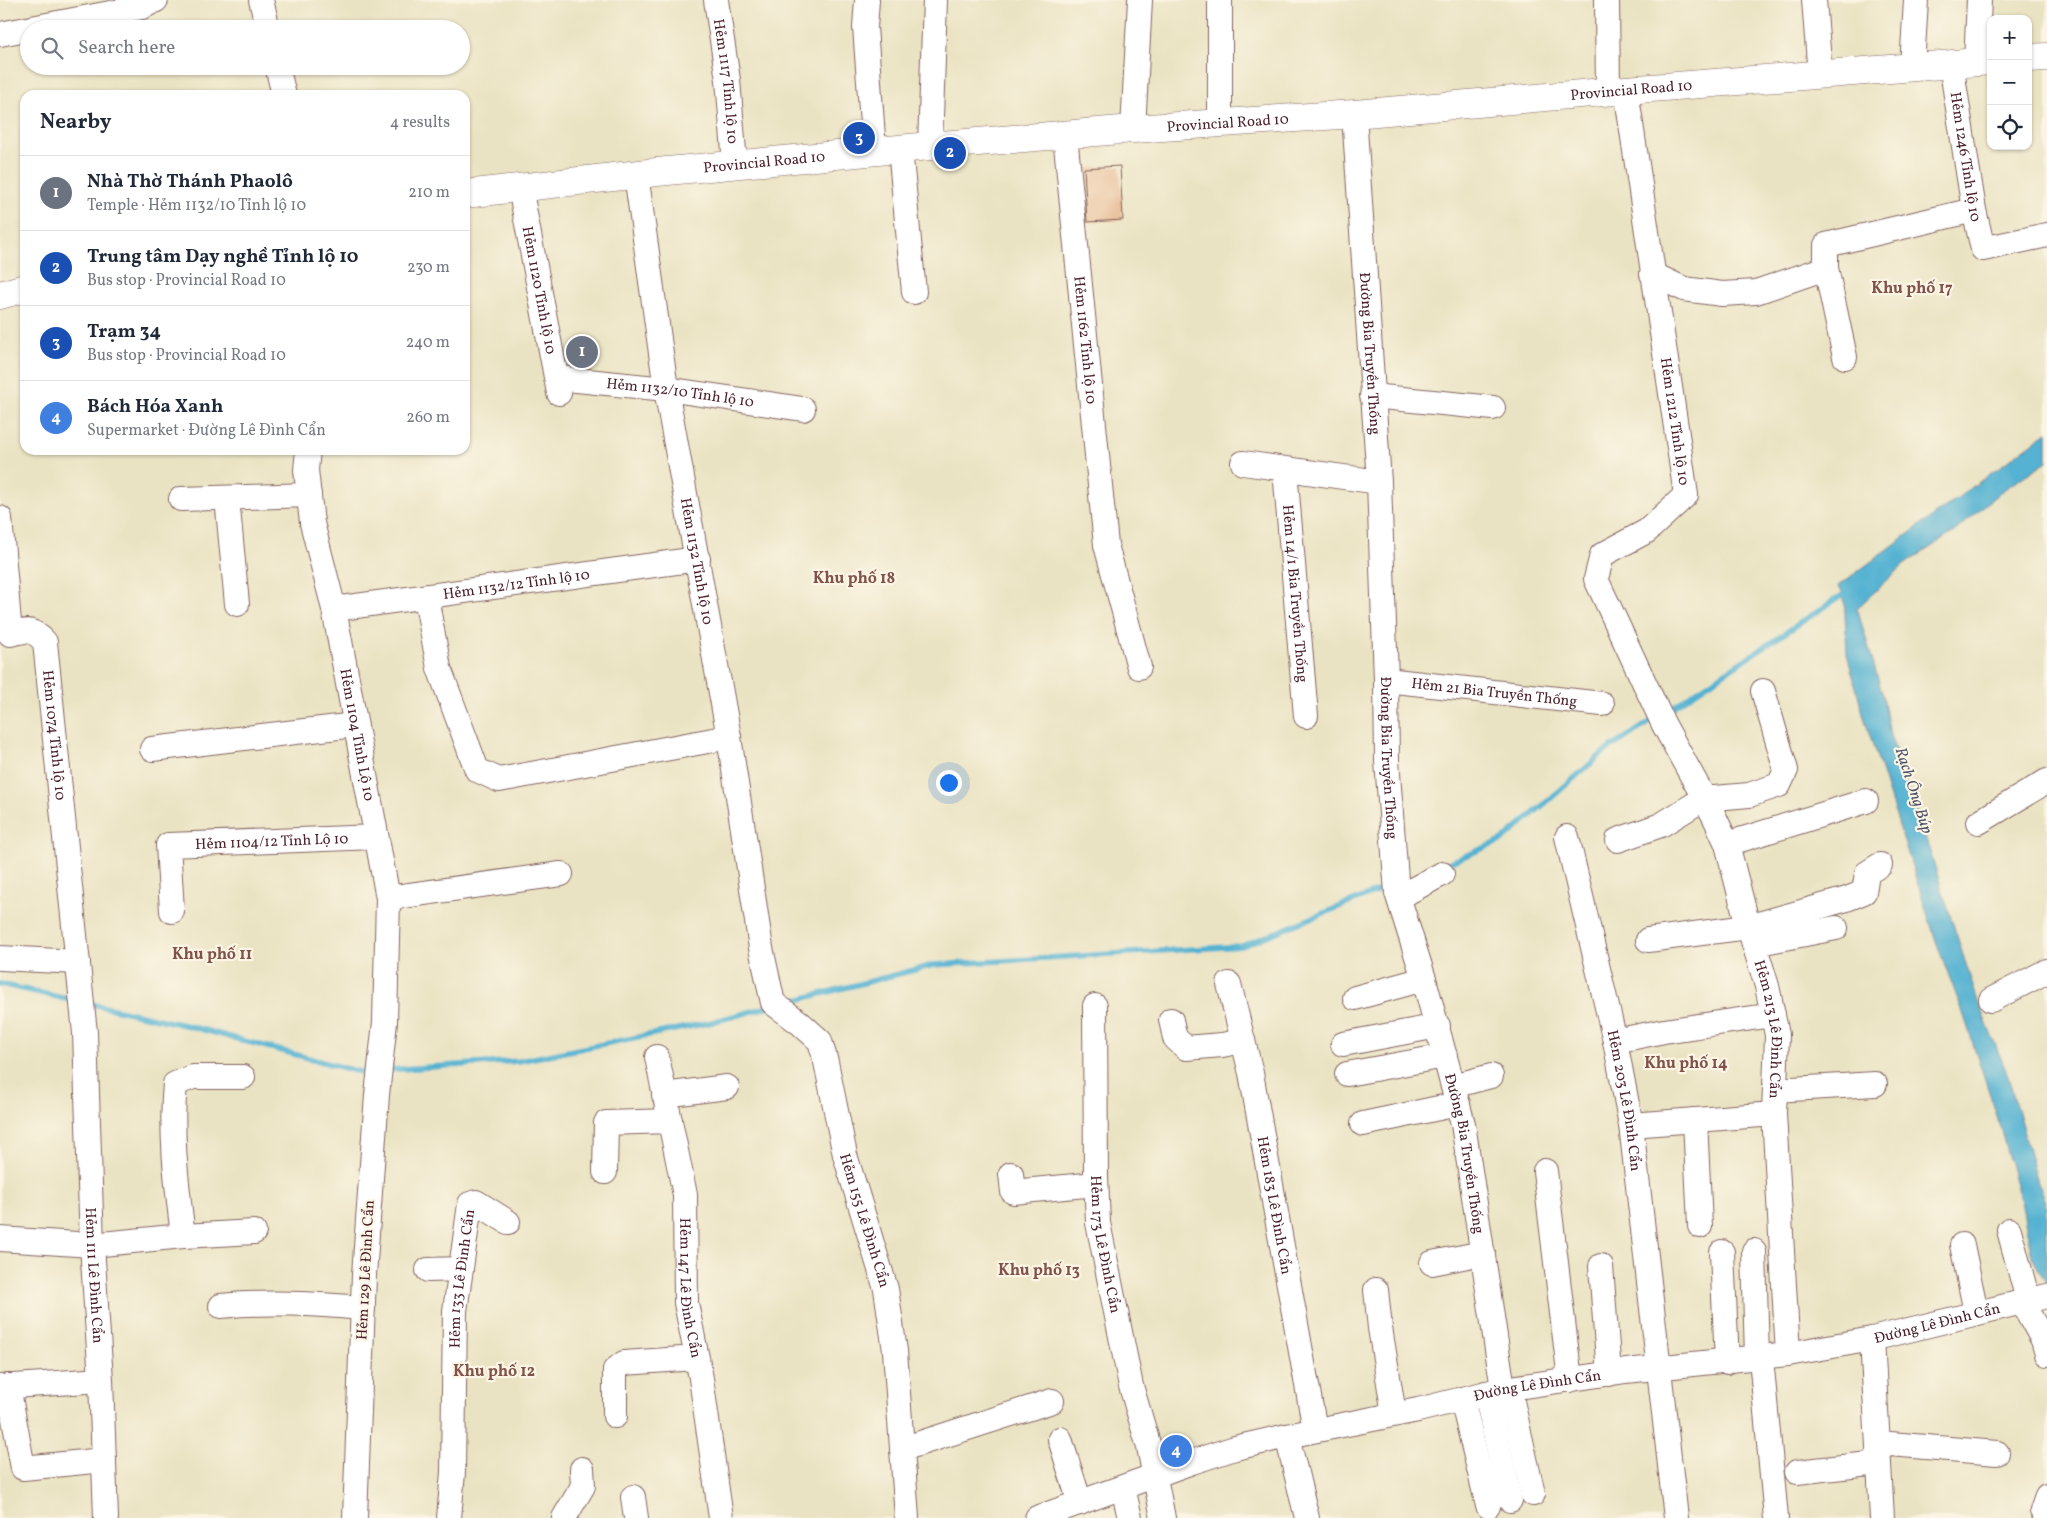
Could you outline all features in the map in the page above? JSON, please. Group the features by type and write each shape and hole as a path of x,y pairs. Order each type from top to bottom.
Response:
{"main road":[{"path":"2032,58 2047,57"},
{"name":"Provincial Road 10","path":"470,193 636,174 930,146 1133,129 1354,114 1972,62"},
{"path":"0,295 20,289"}],"street":[{"path":"76,20 142,8 156,0"},
{"path":"262,0 266,20"},
{"name":"Hẻm 1117 Tỉnh lộ 10","path":"716,0 728,80 735,164"},
{"path":"867,0 865,27 914,292"},
{"path":"930,146 935,0"},
{"path":"1133,129 1140,0"},
{"path":"1220,0 1220,123"},
{"name":"Hẻm 1212 Tỉnh lộ 10","path":"1607,0 1617,91 1652,274 1686,495 1647,531 1602,555 1596,578 1664,725"},
{"path":"1814,0 1820,75"},
{"path":"1912,67 1916,0"},
{"name":"Hẻm 1246 Tỉnh lộ 10","path":"1979,0 1972,62 1974,210 1983,249 2047,235"},
{"path":"0,34 20,30"},
{"path":"279,75 283,90"},
{"name":"Đường Bia Truyền Thống","path":"1354,114 1378,482 1386,680 1387,761 1398,895 1438,1026 1463,1124 1483,1254 1499,1390"},
{"name":"Hẻm 1162 Tỉnh lộ 10","path":"1065,135 1106,546 1138,667"},
{"name":"Hẻm 1132 Tỉnh lộ 10","path":"636,174 666,389 698,559 761,948"},
{"name":"Hẻm 1120 Tỉnh lộ 10","path":"520,187 558,386"},
{"path":"1844,358 1826,268 1826,245 1974,210"},
{"path":"1652,274 1684,289 1722,294 1756,292 1826,268"},
{"name":"Hẻm 1132/10 Tỉnh lộ 10","path":"558,386 666,389 804,409"},
{"path":"1372,396 1493,408"},
{"name":"Hẻm 1104 Tỉnh Lộ 10","path":"308,455 306,470 312,524 334,609 388,898 385,1022"},
{"path":"1243,463 1378,482"},
{"name":"Hẻm 14/1 Bia Truyền Thống","path":"1285,470 1306,716"},
{"path":"181,499 309,495"},
{"path":"227,498 237,604"},
{"name":"Hẻm 1074 Tỉnh lộ 10","path":"0,518 5,635 28,630 37,634 45,642 85,1033"},
{"name":"Hẻm 1132/12 Tỉnh lộ 10","path":"334,609 698,559"},
{"path":"426,596 439,668 476,770 499,780 728,737"},
{"name":"Hẻm 21 Bia Truyền Thống","path":"1386,680 1602,704"},
{"path":"1618,840 1661,825 1703,798 1749,795 1779,785 1786,770 1763,691"},
{"path":"152,749 356,725"},
{"name":"Hẻm 213 Lê Đình Cẩn","path":"1664,725 1714,816 1727,844 1751,935 1767,986 1778,1035 1774,1114 1788,1354"},
{"path":"1978,822 2047,781"},
{"path":"1727,844 1866,801"},
{"name":"Hẻm 1104/12 Tỉnh Lộ 10","path":"172,911 168,845 376,837"},
{"name":"Hẻm 203 Lê Đình Cẩn","path":"1567,837 1615,1041 1631,1125 1676,1518"},
{"path":"1751,935 1864,892 1867,873 1880,865"},
{"path":"388,898 561,874"},
{"path":"1398,895 1442,874"},
{"path":"1648,940 1751,935 1836,928"},
{"name":"Hẻm 155 Lê Đình Cẩn","path":"761,948 773,1003 820,1041 845,1155 886,1289 896,1351 907,1518"},
{"path":"0,958 79,973"},
{"path":"1991,1000 2047,971"},
{"path":"1355,998 1424,979"},
{"name":"Hẻm 183 Lê Đình Cẩn","path":"1229,984 1251,1073 1315,1430"},
{"name":"Hẻm 173 Lê Đình Cẩn","path":"1095,1006 1096,1184 1100,1232 1131,1386 1149,1447 1153,1477 1163,1518"},
{"path":"1615,1041 1664,1031 1773,1015"},
{"path":"1172,1020 1175,1038 1186,1048 1243,1041"},
{"name":"Hẻm 129 Lê Đình Cẩn","path":"355,1518 363,1308 377,1095 385,1022"},
{"path":"1343,1044 1438,1026"},
{"name":"Hẻm 111 Lê Đình Cẩn","path":"85,1033 92,1245 101,1380 106,1518"},
{"path":"1347,1074 1445,1056"},
{"name":"Hẻm 147 Lê Đình Cẩn","path":"657,1058 684,1195 686,1303 721,1518"},
{"path":"1363,1124 1455,1095 1490,1076"},
{"path":"183,1236 174,1161 173,1112 175,1084 193,1077 243,1077"},
{"path":"1775,1090 1875,1084"},
{"path":"664,1095 727,1086"},
{"path":"1631,1125 1774,1114"},
{"path":"1695,1120 1700,1226"},
{"path":"605,1172 606,1123 670,1121"},
{"path":"1544,1171 1570,1380"},
{"path":"1011,1174 1013,1192 1096,1184"},
{"name":"Hẻm 133 Lê Đình Cẩn","path":"449,1518 453,1472 455,1311 466,1218 470,1204 476,1202 508,1222"},
{"path":"2009,1230 2033,1299 2047,1354"},
{"path":"0,1239 92,1245 183,1236 254,1232"},
{"path":"1962,1245 1976,1312"},
{"path":"1754,1251 1759,1358 1776,1518"},
{"path":"1722,1252 1727,1362"},
{"path":"1432,1263 1483,1254"},
{"path":"1601,1266 1609,1374"},
{"path":"428,1270 461,1269"},
{"path":"1376,1290 1380,1328 1394,1414"},
{"name":"Đường Lê Đình Cẩn","path":"1037,1518 1089,1507 1123,1488 1153,1477 1226,1451 1287,1436 1499,1390 1609,1374 1759,1358 1872,1339 2033,1299"},
{"path":"221,1306 244,1304 318,1304 363,1308"},
{"path":"1872,1339 1882,1518"},
{"path":"615,1416 615,1370 624,1363 696,1358"},
{"path":"101,1380 4,1386 23,1468 104,1460"},
{"path":"1499,1390 1533,1494"},
{"path":"1462,1399 1499,1503 1499,1390"},
{"path":"902,1449 1052,1402"},
{"path":"1287,1436 1307,1518"},
{"path":"1060,1439 1089,1507"},
{"path":"1796,1472 1878,1453 1997,1453"},
{"path":"564,1518 582,1486 582,1469"},
{"path":"1123,1488 1130,1518"}],"water":[{"name":"Rạch Ông Búp","path":"2047,432 2047,461 2000,492 1954,532 1905,564 1857,608 1883,696 1890,735 1924,833 1979,1005 2007,1073 2038,1183 2047,1208 2047,1285 2032,1257 2022,1206 1996,1113 1963,1013 1937,944 1864,717 1847,654 1844,594 1838,586"}],"building":[{"path":"1120,166 1123,220 1087,222 1084,168"}],"waterway":[{"path":"1664,713 1844,594"},
{"path":"1441,866 1503,840 1604,752 1656,718"},
{"path":"785,1003 934,965 1242,946 1391,886"},
{"path":"0,984 76,1001"},
{"path":"87,1003 189,1026 360,1072 375,1071"},
{"path":"386,1070 519,1061 708,1023 768,1007"}],"place":[{"name":"Trạm 34","path":"859,138"},
{"name":"Trung tâm Dạy nghề Tỉnh lộ 10","path":"950,153"},
{"name":"Nhà Thờ Thánh Phaolô","path":"582,352"},
{"name":"Bách Hóa Xanh","path":"1176,1451"}],"district":[{"name":"Khu phố 17","path":"1912,287"},
{"name":"Khu phố 18","path":"854,577"},
{"name":"Khu phố 11","path":"212,953"},
{"name":"Khu phố 14","path":"1686,1062"},
{"name":"Khu phố 13","path":"1039,1269"},
{"name":"Khu phố 12","path":"494,1370"}]}
